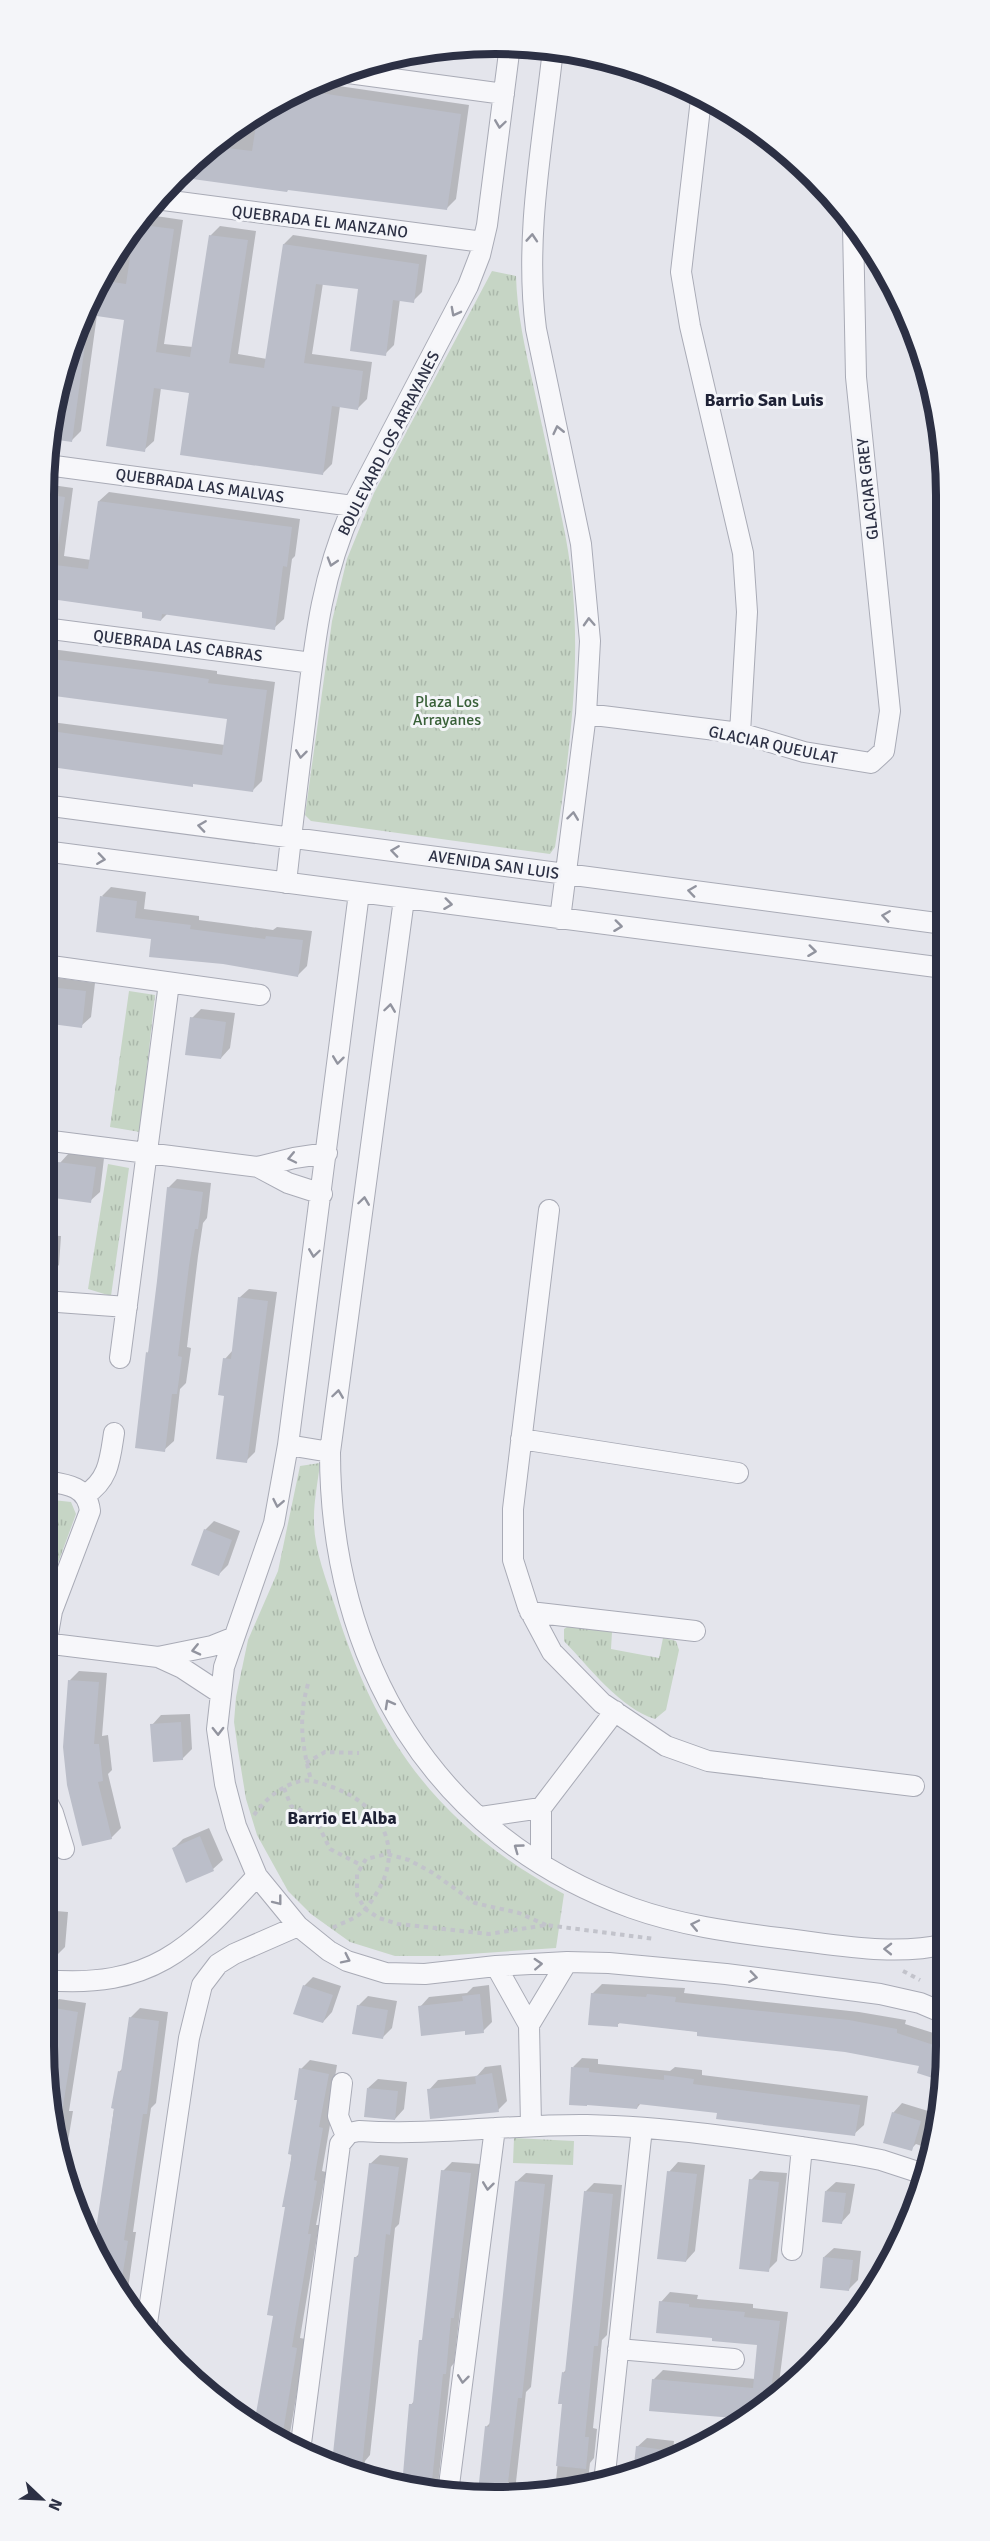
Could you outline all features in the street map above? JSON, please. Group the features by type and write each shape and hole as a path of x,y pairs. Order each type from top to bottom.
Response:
{"street":[{"name":"BOULEVARD LOS ARRAYANES","path":"286,884 320,604 353,506 468,286 483,242 509,54"},
{"path":"552,58 533,230 531,278 536,330 585,568 590,641 586,714 560,919"},
{"path":"361,75 504,94"},
{"path":"700,105 681,272 690,326 743,553 747,612 740,733"},
{"name":"QUEBRADA EL MANZANO","path":"166,200 483,242"},
{"name":"GLACIAR GREY","path":"853,238 856,377 890,711 884,751"},
{"name":"QUEBRADA LAS MALVAS","path":"55,466 353,506"},
{"name":"QUEBRADA LAS CABRAS","path":"54,629 312,663"},
{"name":"GLACIAR QUEULAT","path":"586,714 740,733 797,751 871,764 884,751"},
{"name":"AVENIDA SAN LUIS","path":"54,806 936,923"},
{"path":"54,852 936,967"},
{"path":"359,893 288,1445 274,1523 232,1638 220,1693 217,1729 220,1757 236,1826 257,1876 305,1932 347,1961 386,1973 425,1974 496,1966 567,1962 609,1963 726,1974 880,1994 920,2003 936,2010"},
{"path":"404,899 330,1452 331,1507 338,1561 358,1634 372,1671 413,1743 457,1796 541,1864 608,1899 634,1909 696,1926 869,1948 918,1948 936,1945"},
{"path":"54,966 260,995"},
{"path":"120,1358 169,983"},
{"path":"54,1141 258,1167 288,1182 322,1194"},
{"path":"258,1167 327,1153"},
{"path":"549,1210 513,1509 513,1560 530,1612 552,1652 602,1703 666,1746 708,1761 914,1786"},
{"path":"54,1302 127,1307"},
{"path":"85,1495 93,1490 105,1476 114,1433"},
{"path":"521,1439 738,1473"},
{"path":"288,1445 330,1452"},
{"path":"54,1482 74,1486 85,1495 90,1503 89,1520 54,1606"},
{"path":"530,1612 696,1631"},
{"path":"54,1648 158,1657 212,1646 232,1638"},
{"path":"158,1657 182,1668 220,1693"},
{"path":"541,1864 541,1808 615,1712"},
{"path":"481,1817 541,1808"},
{"path":"54,1816 64,1849"},
{"path":"54,1980 98,1981 147,1969 183,1949 200,1936 257,1876"},
{"path":"148,2318 189,2038 202,1985 218,1964 234,1954 305,1932"},
{"path":"529,2025 567,1962"},
{"path":"496,1966 529,2025 531,2125"},
{"path":"301,2442 340,2150 346,2136 338,2116 342,2083"},
{"path":"346,2136 359,2131 419,2133 531,2125 642,2128 802,2147 881,2160 918,2172"},
{"path":"449,2484 495,2128"},
{"path":"605,2473 642,2128"},
{"path":"792,2250 802,2147"},
{"path":"618,2349 734,2359"}],"path":[{"path":"308,1684 301,1721 302,1740 311,1780"},
{"path":"306,1763 325,1752 359,1753"},
{"path":"236,1826 255,1814 259,1807 284,1788 297,1782 311,1780 347,1792 369,1807 384,1830 388,1863 386,1876 365,1908 357,1916 305,1932"},
{"path":"284,1788 291,1806 314,1816 330,1849 361,1865"},
{"path":"546,1925 519,1913 475,1904 434,1873 409,1860 387,1854 366,1859 357,1874 357,1895 365,1908 379,1918 398,1924 489,1934 546,1925 663,1940"}],"green space":[{"name":"Plaza Los Arrayanes","path":"492,271 516,276 527,357 566,539 572,578 575,655 571,732 555,847 550,854 311,821 305,815 332,621 347,559 374,493"},
{"path":"129,991 155,995 140,1132 110,1127"},
{"path":"108,1164 129,1168 111,1296 88,1289"},
{"path":"320,1463 314,1518 318,1551 352,1655 371,1699 393,1739 418,1776 448,1809 481,1839 520,1868 564,1894 556,1948 439,1956 395,1956 350,1942 311,1914 288,1891 257,1835 246,1799 238,1750 234,1722 236,1697 248,1640 278,1571 300,1466"},
{"path":"54,1500 71,1502 76,1514 54,1574"},
{"path":"570,1625 612,1632 611,1649 659,1658 663,1638 676,1641 679,1650 666,1710 655,1719 642,1714 618,1697 564,1641 564,1629"},
{"path":"514,2138 574,2141 573,2165 513,2163"}],"building":[{"path":"316,92 461,114 447,210 188,178 224,148 252,151 256,124"},
{"path":"146,225 174,229 156,352 190,357 209,235 248,240 229,363 264,368 283,244 419,264 414,303 393,300 386,356 350,351 358,289 316,284 304,363 363,371 358,410 332,406 323,475 180,455 189,393 154,388 145,452 106,446 124,320 92,315 109,281 126,284 132,245"},
{"path":"87,328 72,442 58,440 58,437 69,381"},
{"path":"54,495 65,497 55,565 88,569 98,501 292,527 287,567 283,566 275,630 162,614 161,621 142,618 142,612 54,599"},
{"path":"54,659 168,673 209,679 208,683 267,690 253,792 193,784 193,787 54,767 54,731 222,755 227,719 54,696"},
{"path":"100,896 137,901 135,918 191,925 190,929 265,939 266,936 303,940 298,977 223,964 149,957 151,939 96,932"},
{"path":"54,988 86,991 82,1028 54,1024"},
{"path":"190,1017 226,1022 221,1059 185,1055"},
{"path":"58,1162 96,1167 91,1203 54,1198"},
{"path":"167,1187 203,1192 198,1229 195,1229 189,1266 178,1356 182,1357 177,1394 172,1394 165,1452 135,1448"},
{"path":"238,1297 268,1301 247,1463 216,1459 224,1396 218,1395 223,1358 231,1359"},
{"path":"204,1529 232,1540 219,1576 191,1565"},
{"path":"68,1680 99,1682 94,1744 99,1744 103,1781 98,1782 112,1839 82,1846 67,1785 63,1747"},
{"path":"181,1722 183,1760 153,1762 150,1724"},
{"path":"200,1836 214,1871 186,1883 172,1848"},
{"path":"303,1985 333,1995 323,2023 293,2014"},
{"path":"591,1993 676,1997 675,2002 849,2020 897,2029 897,2033 936,2046 935,2079 917,2073 919,2066 845,2052 697,2036 697,2032 618,2023 618,2027 588,2025"},
{"path":"480,1994 484,2033 465,2035 465,2031 421,2036 418,2006 463,2001 462,1996"},
{"path":"357,2005 388,2010 383,2039 352,2034"},
{"path":"54,2008 78,2012 61,2122 55,2075"},
{"path":"129,2017 159,2021 147,2114 143,2114 124,2240 128,2241 122,2278 95,2233 114,2109 111,2108 118,2071 121,2072"},
{"path":"571,2067 589,2068 589,2072 664,2080 664,2075 694,2079 693,2084 860,2105 855,2136 716,2119 717,2113 638,2104 637,2109 569,2105"},
{"path":"299,2068 329,2074 319,2127 323,2128 314,2180 317,2181 308,2234 311,2234 292,2347 297,2348 283,2432 255,2416 273,2316 267,2315 285,2207 282,2207 292,2155 288,2154 297,2100 294,2100"},
{"path":"492,2073 499,2112 430,2119 427,2089 476,2084 475,2076"},
{"path":"367,2088 398,2091 395,2120 364,2117"},
{"path":"892,2112 921,2121 912,2151 883,2143"},
{"path":"369,2163 399,2167 390,2235 386,2234 362,2466 333,2456 354,2257 358,2257"},
{"path":"441,2170 471,2173 454,2318 451,2318 446,2374 443,2374 432,2482 403,2477 409,2404 413,2404 419,2340 422,2340"},
{"path":"667,2171 697,2174 686,2262 657,2259"},
{"path":"749,2179 779,2182 769,2272 739,2269"},
{"path":"515,2181 545,2184 522,2398 518,2398 508,2487 479,2486 485,2426 489,2427"},
{"path":"584,2191 613,2194 598,2346 594,2346 585,2437 589,2437 586,2469 556,2466 562,2404 558,2404 562,2372 565,2373"},
{"path":"825,2191 846,2193 842,2224 822,2222"},
{"path":"823,2257 853,2260 849,2291 820,2288"},
{"path":"659,2301 689,2304 689,2307 745,2312 744,2317 780,2321 771,2390 740,2413 734,2412 732,2418 649,2411 652,2379 753,2388 757,2345 656,2333"},
{"path":"636,2446 665,2450 665,2453 634,2465"}],"district":[{"name":"Barrio San Luis","path":"764,400"},
{"name":"Barrio El Alba","path":"342,1818"}]}
